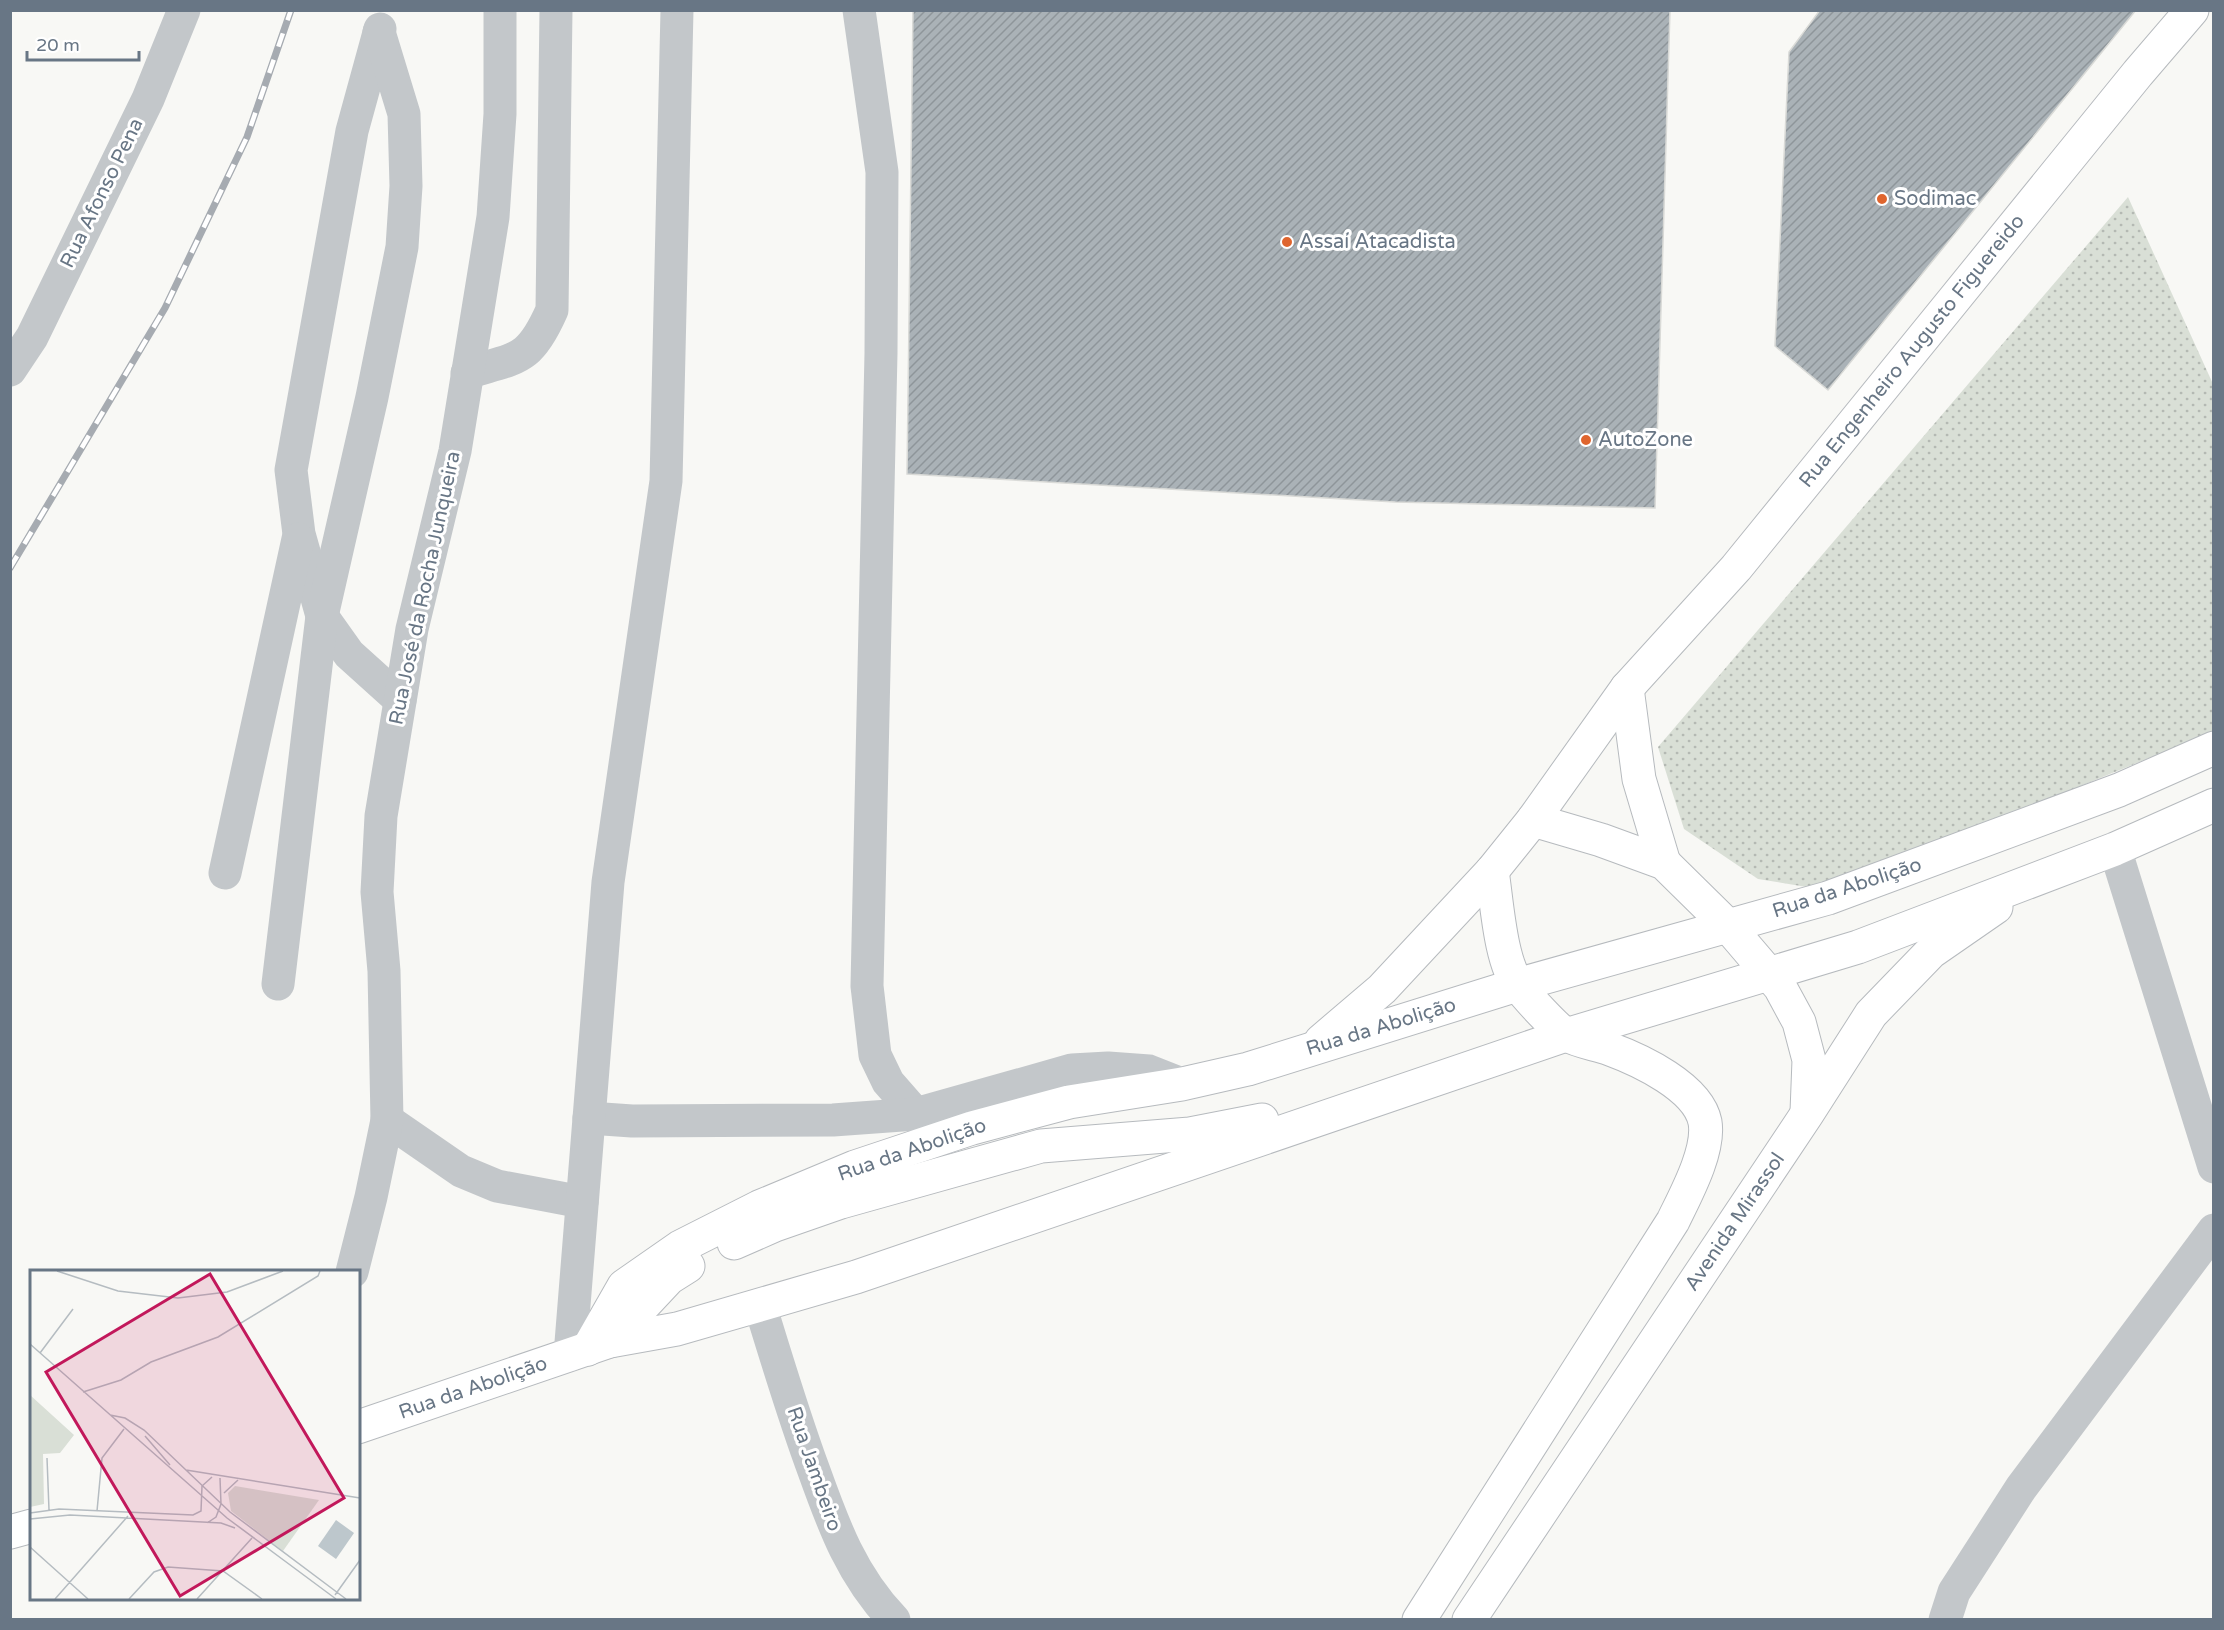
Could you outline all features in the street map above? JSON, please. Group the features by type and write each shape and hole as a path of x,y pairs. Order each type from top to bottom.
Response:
{"main road":[{"name":"Rua Engenheiro Augusto Figuereido","path":"1312,1049 1382,988 1492,871 1533,820 1627,688 1736,568 2123,91 2192,10"},
{"path":"1627,688 1639,779 1664,863"},
{"name":"Rua da Abolição","path":"589,1348 624,1286 680,1247 759,1207 855,1167 972,1128 1069,1102 1182,1084 1248,1069 1517,985 1828,897 2119,790 2214,748"},
{"name":"Rua da Abolição","path":"360,1426 589,1348 677,1329 856,1277 1566,1035 1858,947 2050,875 2214,805"},
{"path":"1533,820 1601,840 1664,863 1728,926 1780,987 1799,1022 1809,1060 1807,1114"},
{"path":"1419,1620 1673,1221 1692,1182 1703,1144 1705,1122 1694,1100 1660,1071 1610,1049 1566,1035 1517,985 1503,948 1492,871"},
{"name":"Avenida Mirassol","path":"1469,1620 1807,1114 1871,1014 1931,952 1999,905 2050,875"},
{"path":"589,1348 669,1278 700,1259 775,1225 842,1202 1041,1146 1216,1131 1323,1103 1452,1062 1486,1063"},
{"path":"10,1532 30,1527"}],"street":[{"name":"Rua Afonso Pena","path":"10,370 32,337 148,99 184,10"},
{"name":"Rua José da Rocha Junqueira","path":"353,1270 387,1120 384,971 377,892 381,816 412,629 455,451 493,217 500,114 500,10"},
{"path":"467,373 523,355 539,338 552,310 556,10"},
{"path":"589,1348 582,1202 608,882 666,481 677,10"},
{"path":"858,10 882,172 881,364 867,986 875,1055 888,1082 916,1114"},
{"path":"382,21 352,130 291,470 299,534 322,616 349,654 400,700"},
{"path":"278,984 322,616 372,397 402,246 406,186 404,114 382,21"},
{"path":"225,873 299,534"},
{"path":"2115,849 2214,1167"},
{"path":"589,1118 632,1121 833,1120 916,1114 1072,1070 1108,1068 1149,1071 1182,1084"},
{"path":"387,1120 461,1171 498,1186 582,1202"},
{"path":"1944,1620 1954,1592 2021,1488 2214,1230"},
{"name":"Rua Jambeiro","path":"760,1305 798,1426 838,1540 873,1598 894,1620"}],"shaded area":[{"path":"2128,197 2213,384 2213,732 1825,890 1758,879 1684,829 1658,747"}],"building":[{"name":"Assaí Atacadista","path":"913,10 1670,10 1655,508 1395,502 907,474"},
{"name":"Sodimac","path":"1820,10 2136,10 1828,390 1775,346 1789,52"}],"railway":[{"path":"10,568 165,308 247,137 291,10"}],"place":[{"name":"Sodimac","path":"1882,199"},
{"name":"Assaí Atacadista","path":"1287,242"},
{"name":"AutoZone","path":"1586,440"}]}
